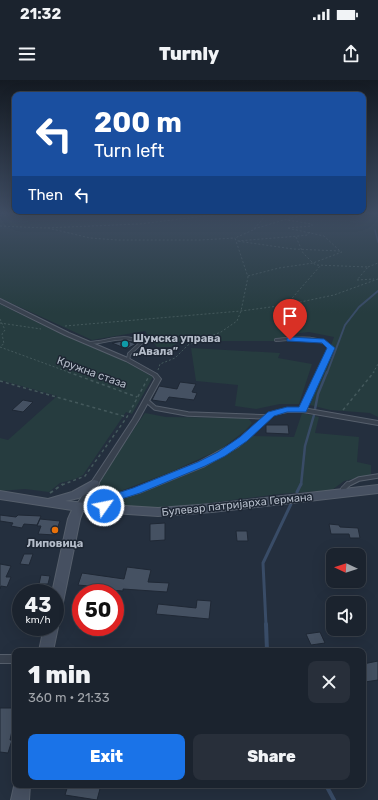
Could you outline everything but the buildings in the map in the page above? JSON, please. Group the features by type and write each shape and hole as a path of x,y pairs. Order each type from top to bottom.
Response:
{"main road":[{"path":"44,498 68,497 86,490 93,485"},
{"name":"Булевар патријарха Германа","path":"0,495 44,498 79,507 109,502 158,512 190,510 378,489"},
{"path":"60,584 74,519 79,507"},
{"path":"47,648 49,636"},
{"path":"20,800 22,788"}],"street":[{"path":"0,301 128,360 155,375 158,381 136,419 79,507"},
{"path":"93,485 92,491 96,496 109,502 222,454 252,432 266,417 282,410 302,410 378,423"},
{"path":"0,659 12,659"}],"lane":[{"path":"90,343 104,342 125,337 139,341 140,344 129,354 128,360"},
{"path":"276,340 318,340 328,343 331,348 302,410"},
{"path":"147,401 156,408 188,414 266,417"},
{"path":"345,493 343,489 346,484 378,476"}],"path":[{"path":"238,246 248,276 241,311"},
{"path":"274,246 340,251"},
{"path":"300,246 303,253 313,263 321,265 368,267 378,263"},
{"path":"334,246 340,251"},
{"path":"248,276 279,268 313,263 342,252 340,251"},
{"path":"286,305 321,265"},
{"path":"368,267 357,280 373,278 378,279"},
{"path":"0,323 34,329 109,321 241,311 286,305 334,295 358,287 375,279"},
{"name":"Кружна стаза","path":"0,347 137,397 148,377 155,375 160,364 175,358 188,345 221,332 237,321 241,311"},
{"path":"0,319 3,323 4,330 2,334 4,344 0,347"},
{"path":"337,417 376,369 378,364"},
{"path":"0,381 136,419"},
{"path":"44,498 63,484 75,481 85,476 127,417 137,397"}],"green space":[{"path":"0,246 378,246 378,417 370,413 330,410 310,405 334,337 309,332 292,334 275,341 181,341 171,347 157,347 145,331 92,340 0,298"},
{"path":"0,304 61,334 125,361 153,377 132,414 126,412 83,475 60,483 49,492 25,489 0,491 0,438 8,440 57,396 0,380"},
{"path":"191,348 280,353 278,358 312,364 299,404 280,404 256,409 235,406 238,385 196,381"},
{"path":"145,413 166,417 248,418 252,423 245,431 221,449 171,472 115,493 102,494 98,492 95,486"},
{"path":"302,413 319,417 315,433 359,437 357,462 371,465 371,475 344,481 332,490 280,494 170,508 108,508 109,501 184,476 202,468 219,459 251,436 294,437"}],"waterway":[{"path":"327,373 345,325 359,307 378,291"},
{"path":"315,409 318,394 327,372"},
{"path":"301,485 305,446 314,415"},
{"path":"297,492 301,484"},
{"path":"266,625 263,563 291,504"},
{"path":"266,624 267,648"},
{"path":"328,788 334,800"}],"place":[{"name":"Шумска управа „Авала”","path":"125,344"},
{"name":"Липовица","path":"55,530"}],"route":[{"path":"104,506 104,502 108,500 136,491 202,464 222,454 244,439 271,414 282,410 302,410 331,348 330,345 324,341 290,340"}]}
